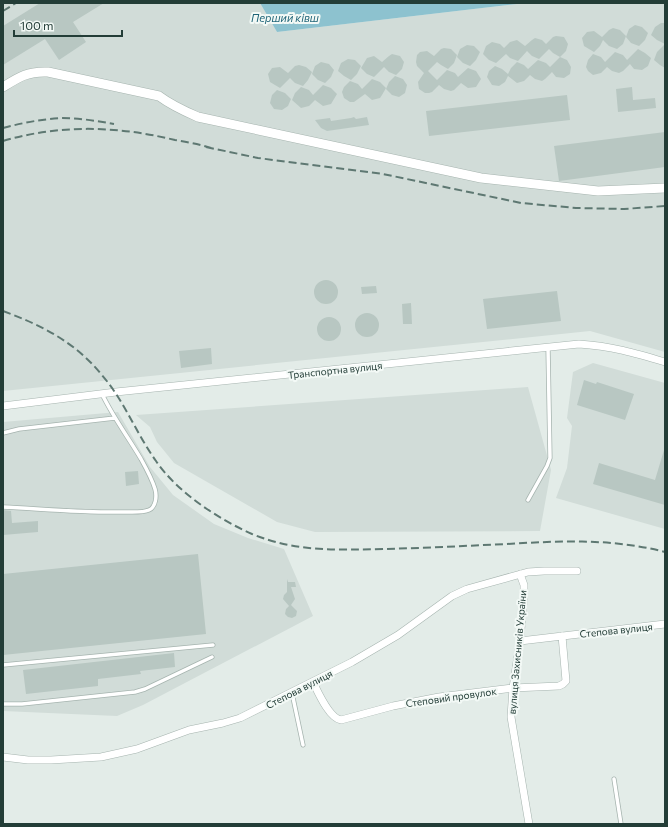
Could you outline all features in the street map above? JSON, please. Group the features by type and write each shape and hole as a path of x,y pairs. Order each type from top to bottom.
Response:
{"street":[{"path":"3,87 29,73 37,71 48,72 159,96 184,112 198,117 481,178 598,191 665,188"},
{"name":"Транспортна вулиця","path":"3,406 102,394 579,344 623,350 665,362"},
{"name":"Степова вулиця","path":"3,757 28,760 101,758 137,749 189,730 240,718 313,682 398,635 467,588 520,574 544,571 577,571"},
{"name":"вулиця Захисників України","path":"520,574 524,585 524,594 511,717 530,824"},
{"name":"Степова вулиця","path":"520,641 665,624"},
{"name":"Степовий провулок","path":"313,682 319,695 333,716 341,720 393,706 439,697 513,688 563,684 566,681 562,636"}],"lane":[{"path":"528,500 550,458 548,348"},
{"path":"3,507 112,513 139,512 149,510 154,505 156,498 155,489 143,463 102,394"},
{"path":"3,433 19,429 115,418"},
{"path":"3,665 213,645"},
{"path":"3,704 22,704 135,692 146,689 212,657"},
{"path":"292,693 303,745"},
{"path":"614,780 622,824"}],"shaded area":[{"path":"3,3 260,3 277,32 526,3 665,3 665,352 590,331 3,391"},
{"path":"593,363 665,383 665,529 556,498 567,468 572,426 567,418 573,372"},
{"path":"528,387 551,470 540,531 315,532 277,522 174,463 157,442 150,427 136,415"},
{"path":"118,412 150,467 173,495 214,524 248,538 284,549 313,616 143,705 117,716 3,711 3,422"}],"water":[{"name":"Перший ківш","path":"260,3 526,3 277,32"}],"building":[{"path":"40,3 104,3 73,22 86,42 59,60 45,39 3,65 3,26"},
{"path":"661,23 665,23 665,44 651,35 655,27"},
{"path":"635,25 642,27 648,33 645,40 639,46 631,43 626,37 629,29"},
{"path":"613,28 620,30 626,36 623,44 617,49 609,46 603,40 594,52 584,46 582,38 587,32 594,31 602,37"},
{"path":"556,36 564,37 568,44 566,51 560,57 549,49 539,59 532,56 527,51 518,61 510,58 506,54 496,63 489,60 483,54 486,46 492,42 500,44 504,48 510,42 517,40 525,46 535,38 542,40 546,44"},
{"path":"665,44 665,68 654,60 657,52"},
{"path":"467,45 474,46 480,52 476,60 470,66 463,63 457,57 460,49"},
{"path":"444,48 451,49 457,55 454,63 448,69 437,62 428,71 437,80 447,70 455,73 458,77 468,68 476,71 481,79 476,87 468,88 461,83 451,91 444,89 439,85 429,93 425,93 419,89 418,82 424,73 417,66 417,55 420,52 427,51 434,56"},
{"path":"638,49 651,58 648,66 642,70 634,69 630,64 619,73 612,71 607,67 601,73 593,75 586,67 588,60 593,54 601,57 605,62 615,52 623,55 627,60"},
{"path":"392,54 400,56 404,62 402,69 396,75 389,72 384,67 374,77 367,74 361,68 367,58 374,56 382,62"},
{"path":"560,57 567,60 571,67 570,74 564,78 556,77 552,72 542,81 535,79 530,75 524,81 517,83 508,76 505,82 499,86 492,85 487,77 489,71 495,66 508,74 517,62 524,65 528,69 538,60 546,63 550,67"},
{"path":"348,59 355,60 361,66 357,74 351,80 338,71 341,63"},
{"path":"321,62 329,64 334,70 331,77 325,83 318,80 312,74 315,66"},
{"path":"299,65 306,67 312,72 303,86 295,83 290,78 280,88 270,82 268,74 272,68 280,67 288,73 295,66"},
{"path":"395,76 403,79 407,85 405,93 399,97 392,95 386,89 389,82"},
{"path":"372,79 380,82 386,88 380,98 372,100 365,94 354,102 350,102 344,98 342,92 344,87 350,81 358,84 362,89"},
{"path":"323,85 331,88 337,94 331,104 323,106 315,100 309,106 301,108 292,100 295,93 301,87 309,90 313,95"},
{"path":"632,87 633,100 655,98 656,108 618,112 616,89"},
{"path":"277,90 285,93 291,99 288,106 282,110 274,109 270,103 272,95"},
{"path":"567,95 570,120 429,136 426,111"},
{"path":"354,117 356,119 367,117 369,125 327,131 321,128 315,120 330,118 331,121"},
{"path":"665,132 665,167 559,181 554,146"},
{"path":"326,280 334,284 338,292 334,300 326,304 318,300 314,292 318,284"},
{"path":"376,286 377,293 362,294 361,287"},
{"path":"557,291 561,321 487,329 483,299"},
{"path":"411,303 412,324 403,324 402,304"},
{"path":"367,313 375,317 379,325 375,333 367,337 359,333 355,325 359,317"},
{"path":"329,317 337,321 341,329 337,337 329,341 321,337 317,329 321,321"},
{"path":"211,348 212,364 181,368 179,351"},
{"path":"584,380 596,384 597,382 634,394 625,420 577,405"},
{"path":"664,450 665,505 593,484 599,463 655,480"},
{"path":"138,471 139,484 126,486 125,472"},
{"path":"3,510 11,511 12,523 38,521 38,532 3,535"},
{"path":"198,554 206,634 3,655 3,574"},
{"path":"287,579 288,582 295,582 296,587 291,587 295,599 291,605 297,611 296,616 292,618 285,614 286,609 289,606 283,599 287,592"},
{"path":"174,653 175,667 140,671 141,674 98,679 98,686 26,694 23,670"}],"railway":[{"path":"3,11 16,3"},
{"path":"3,128 17,124 62,118 114,124"},
{"path":"3,141 46,132 89,129 153,135 211,148"},
{"path":"206,147 258,158 383,174 521,203 576,208 624,209 665,206"},
{"path":"3,311 44,329 69,344 80,353 91,363 109,384 156,461 175,483 199,504 226,521 268,540 317,549 350,550 546,542 586,542 625,544 665,552"}]}
